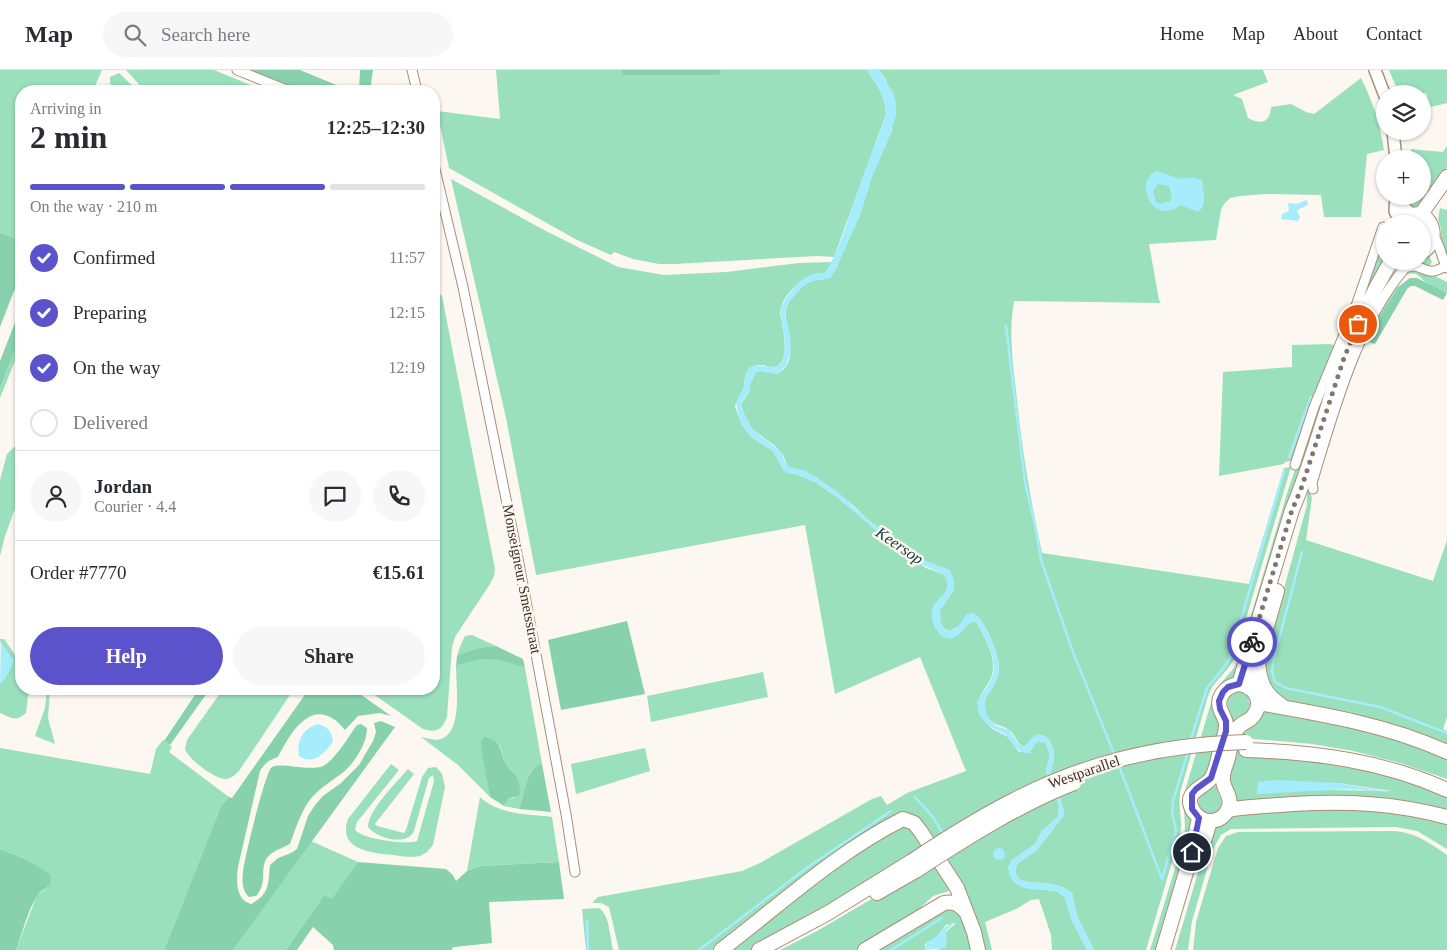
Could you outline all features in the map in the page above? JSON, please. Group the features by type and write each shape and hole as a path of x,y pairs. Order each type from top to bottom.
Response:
{"main road":[{"path":"1416,215 1447,177"},
{"path":"1417,215 1447,182"},
{"path":"1431,227 1437,230 1431,243"},
{"path":"1244,686 1258,659 1344,358 1364,312 1387,270"},
{"path":"1378,288 1394,270"},
{"path":"1244,686 1292,510 1307,489"},
{"path":"1258,659 1262,686 1272,699 1284,707"},
{"path":"1228,810 1229,798 1224,784 1224,772 1235,732 1239,726 1255,714 1258,703 1255,693 1244,686 1228,687 1223,692 1219,701 1220,709 1226,721 1226,731 1211,778 1192,794 1192,809 1205,819 1219,819 1228,810 1248,806 1355,803 1389,805 1447,817"},
{"path":"1258,703 1372,726 1447,752"},
{"name":"Westparallel","path":"759,950 1032,801 1084,780 1135,764 1246,746 1292,744 1359,754 1400,765 1447,782"},
{"name":"Westparallel","path":"1246,746 1357,762 1398,772 1447,790"},
{"path":"721,950 799,888 858,846 903,818 914,823 921,832 957,888 974,932 978,950"},
{"path":"1163,950 1192,852 1205,819"},
{"path":"1172,950 1205,819"},
{"name":"Westparallel","path":"776,950 915,865"},
{"path":"865,950 944,903 952,902 966,911"}],"street":[{"path":"236,70 274,85"},
{"path":"412,70 416,85"},
{"path":"1375,70 1381,85"},
{"name":"Monseigneur Smetsstraat","path":"440,191 462,287 537,652 576,872"},
{"path":"1396,205 1395,211 1404,215"},
{"path":"1295,465 1314,407 1357,303 1376,245"},
{"path":"1307,489 1312,483 1330,424 1361,339 1376,306 1404,268 1415,266 1431,272 1438,271 1446,265 1431,249"}],"green space":[{"path":"0,70 102,70 96,85 15,85 15,238 0,233"},
{"path":"126,70 214,70 250,85 140,85"},
{"path":"246,70 300,70 336,85 282,85"},
{"path":"360,70 373,70 371,85 359,85"},
{"path":"496,70 621,70 622,75 719,75 721,70 867,70 877,85 886,108 886,114 834,257 817,256 675,264 659,264 633,259 614,252 611,255 577,240 449,168 440,125 440,111 500,119"},
{"path":"621,70 721,70 721,73 719,75 622,75"},
{"path":"879,70 1263,70 1268,82 1233,95 1242,99 1248,118 1261,122 1269,116 1271,107 1291,104 1314,114 1361,78 1376,116 1376,140 1382,140 1384,150 1376,150 1376,152 1367,154 1361,217 1324,217 1321,195 1265,194 1230,198 1221,210 1216,240 1149,244 1161,303 1014,301 1012,323 1013,368 1026,472 1042,553 1249,584 1284,468 1291,467 1234,659 1213,686 1208,696 1180,793 1180,835 1146,950 1094,950 1077,916 1072,893 1059,886 1021,880 1017,876 1017,864 1037,850 1064,815 1051,774 1054,751 1049,740 1043,735 1035,736 1024,747 1009,730 994,723 987,716 985,709 986,697 998,675 999,663 988,633 977,616 950,631 944,629 940,621 939,611 954,590 954,580 921,559 867,519 854,506 816,477 788,467 783,455 775,446 752,429 741,404 750,391 750,384 756,372 777,374 789,361 790,344 786,311 790,301 806,284 822,280 835,271 860,215 872,176 892,130 886,80"},
{"path":"1389,70 1447,70 1447,103 1431,107 1431,85 1395,85"},
{"path":"119,73 132,85 112,85 110,84 110,77"},
{"path":"1447,146 1447,167 1431,197 1431,151 1443,152"},
{"path":"451,179 544,230 618,267 664,275 726,272 799,263 832,262 825,273 814,274 808,277 792,289 784,300 780,312 785,342 783,358 780,364 775,367 760,365 749,368 745,376 744,387 735,406 741,423 751,437 773,451 783,469 815,482 837,497 896,547 926,568 943,574 947,578 948,585 946,591 933,607 942,636 974,621 977,623 992,655 993,662 990,681 980,697 979,714 991,728 1008,737 1019,752 1033,746 1038,741 1045,742 1050,754 1046,771 1059,806 1058,817 1042,831 1035,844 1011,861 1008,869 1026,888 1056,891 1065,897 1071,918 1087,950 1052,950 1051,935 1039,899 1031,900 1016,909 985,922 992,950 983,950 979,934 909,815 717,950 619,950 609,907 601,903 592,903 598,897 742,871 760,863 872,799 881,796 887,805 907,793 966,771 920,657 835,694 805,525 536,575 506,418"},
{"path":"1406,205 1423,205 1416,210"},
{"path":"1440,208 1447,210 1447,254 1441,241 1441,229 1438,219"},
{"path":"0,233 15,238 15,288 0,327"},
{"path":"1376,257 1376,270 1382,270 1240,673 1228,683 1222,724 1211,770 1197,783 1193,820 1160,950 1150,950 1184,839 1184,794 1213,696 1237,663 1288,490 1316,408"},
{"path":"1397,270 1401,270 1375,306 1351,359 1318,456 1309,489 1312,498 1306,540 1433,581 1447,540 1447,717 1443,729 1447,731 1447,750 1372,720 1286,702 1268,689 1264,679 1265,657 1307,505 1309,479 1316,453 1362,327"},
{"path":"1423,270 1447,282 1447,293 1428,284 1418,275 1412,273 1404,276 1357,356 1367,330 1403,272"},
{"path":"1410,278 1417,278 1447,293 1443,300 1415,286 1411,286 1407,289 1375,344 1365,341 1398,287"},
{"path":"440,294 442,296 495,569 490,584 455,637 452,647 447,717 441,728 432,731 423,729 375,695 440,695"},
{"path":"15,322 15,350 0,389 0,361"},
{"path":"1330,344 1337,346 1294,458 1284,464 1219,476 1223,372 1292,367 1292,345"},
{"path":"15,350 15,361 0,398 0,389"},
{"path":"15,446 15,508 0,556 0,480 7,454"},
{"path":"627,621 645,694 561,710 548,640"},
{"path":"472,635 496,646 476,649 457,656 465,636"},
{"path":"0,639 4,639 15,656 15,695 28,695 26,713 16,718 0,713 0,684 6,677"},
{"path":"496,646 523,659 525,668 491,659 475,660 456,666 457,656 476,649"},
{"path":"488,658 505,661 525,668 542,764 536,766 528,776 519,809 504,806 508,799 515,798 500,746 481,741 490,797 458,765 421,737 434,740 448,735 453,727 457,707 456,666 473,659"},
{"path":"763,672 768,697 651,722 647,696"},
{"path":"1236,692 1242,692 1247,695 1251,705 1246,713 1237,719 1232,731 1232,719 1227,699"},
{"path":"46,695 50,695 48,718 55,744 35,736 45,708"},
{"path":"195,695 206,695 170,745 164,741"},
{"path":"219,695 290,695 239,771 232,777 221,778 203,768 187,753 185,749 187,740"},
{"path":"305,695 361,695 391,716 380,713 358,716 345,730 334,719 324,715 314,715 297,726 278,757 270,761 260,771 237,878 238,889 242,898 251,904 262,896 267,888 270,865 278,858 297,849 308,816 315,805 359,765 373,741 376,732 374,723 381,721 395,727 233,950 164,950 221,806 229,797 232,798"},
{"path":"1262,708 1368,728 1447,755 1447,779 1400,763 1353,751 1312,744 1243,738 1243,757 1339,761 1447,793 1447,814 1235,803 1228,784 1238,734","holes":["1338,783 1391,791 1330,790"]},
{"path":"361,724 367,728 365,741 359,753 346,770 312,797 300,817 290,844 267,857 260,890 256,896 249,897 243,886 244,864 260,800 271,768 275,766 317,768 323,766 337,753 357,725"},
{"path":"484,737 497,743 505,762 519,781 520,794 508,799 504,806 490,797 481,747 481,741"},
{"path":"163,740 172,747 169,752 229,797 221,806 164,950 16,950 37,895 48,887 25,859 0,849 0,748 150,774 156,749"},
{"path":"645,748 650,771 576,794 571,764"},
{"path":"391,764 399,770 357,822 355,830 366,836 384,840 417,841 434,781 433,775 429,778 414,831 410,836 398,840 378,835 368,827 369,820 384,796 408,769 414,774 375,824 404,833 422,777 428,768 436,767 442,774 445,787 433,845 420,856 406,857 366,851 358,848 347,837 348,819"},
{"path":"542,764 551,812 519,809 529,776 536,766"},
{"path":"1213,785 1217,786 1222,802 1217,812 1210,814 1201,810 1198,802 1201,794"},
{"path":"480,797 488,803 505,810 552,817 559,862 481,866 467,871"},
{"path":"1326,805 1447,819 1447,849 1417,831 1396,827 1231,829 1221,835 1213,849 1192,921 1188,950 1175,950 1211,829 1234,813"},
{"path":"906,825 919,837 951,889 949,891 933,896 917,911 858,950 780,950 817,931 892,887 927,872 915,852 753,950 725,950 858,848"},
{"path":"1395,831 1416,836 1429,843 1447,855 1447,950 1193,950 1196,922 1218,848 1226,836 1238,832"},
{"path":"311,841 358,862 332,900 324,895 286,950 233,950"},
{"path":"0,849 25,859 50,874 51,879 49,886 39,893 34,902 16,950 0,950"},
{"path":"358,862 446,869 453,875 456,881 467,871 481,866 559,862 564,899 489,902 492,943 455,947 452,950 334,950 333,945 313,927 297,950 286,950 324,895 332,899"},
{"path":"949,907 960,913 973,950 937,950 946,946 946,933 956,923 946,925 934,940 925,944 925,950 874,950"},
{"path":"599,908 603,911 609,927 613,950 586,950 582,909"}],"water":[{"name":"Keersop","path":"867,70 879,70 893,92 896,102 896,115 887,143 872,176 860,215 835,271 830,278 810,281 800,289 788,304 785,313 791,339 790,353 786,366 777,374 756,372 750,384 750,391 741,403 744,414 752,429 780,451 788,467 806,471 816,477 839,493 867,519 921,559 950,570 954,580 954,590 940,611 941,625 947,631 951,631 959,626 967,614 973,613 983,624 992,640 998,658 998,677 984,701 987,716 997,726 1009,730 1018,743 1024,747 1035,736 1043,735 1049,740 1054,751 1051,774 1064,815 1037,850 1017,864 1017,876 1021,880 1059,886 1072,893 1077,916 1094,950 1087,950 1071,918 1065,897 1054,891 1022,887 1015,883 1010,876 1009,865 1011,861 1035,844 1042,831 1058,817 1059,806 1046,771 1050,754 1045,742 1038,741 1030,753 1023,753 1016,748 1006,735 987,725 979,714 977,702 990,682 994,668 990,648 977,623 974,621 953,638 944,637 940,634 932,620 932,611 933,606 946,591 947,581 943,574 911,560 837,497 815,482 796,474 785,472 773,451 751,437 741,423 738,414 736,402 744,387 745,376 749,368 753,366 773,367 781,364 784,356 785,342 780,308 799,282 812,274 825,273 841,239 886,114 882,96"},
{"path":"1156,171 1177,178 1202,180 1203,206 1198,212 1180,205 1171,210 1162,211 1155,207 1146,193 1146,184 1149,177","holes":["1158,184 1169,186 1172,197 1170,202 1160,204 1156,202 1153,191"]},
{"path":"1307,200 1308,205 1297,211 1300,217 1298,221 1281,219 1282,214 1289,211 1288,203 1296,204"},
{"path":"1,642 14,661 0,684"},
{"path":"318,724 329,730 333,742 318,757 309,760 304,759 299,756 300,740 308,729"},
{"path":"1278,780 1338,783 1391,792 1351,789 1257,794 1258,782"},
{"path":"999,848 1005,854 999,860 993,854"},
{"path":"955,922 945,935 947,942 945,948 925,950 926,942"}],"waterway":[{"path":"1006,326 1025,482 1041,560 1073,652 1115,756"},
{"path":"1289,457 1311,397"},
{"path":"1190,742 1207,688 1230,658 1284,471"},
{"path":"1302,552 1273,662 1272,671 1275,682 1286,688 1380,707 1447,733"},
{"path":"1119,766 1162,879 1176,831 1172,812 1173,801 1188,752"},
{"path":"915,797 932,816 942,832"},
{"path":"699,950 808,867 891,811"},
{"path":"891,950 942,918"},
{"path":"587,920 588,950"}],"way so far":[{"path":"1252,642 1292,510 1301,489 1344,358 1358,324"}],"route":[{"path":"1192,852 1199,818 1192,809 1192,794 1200,786 1208,782 1214,774 1226,731 1226,721 1220,709 1219,701 1221,695 1228,687 1239,684 1252,642"}]}
